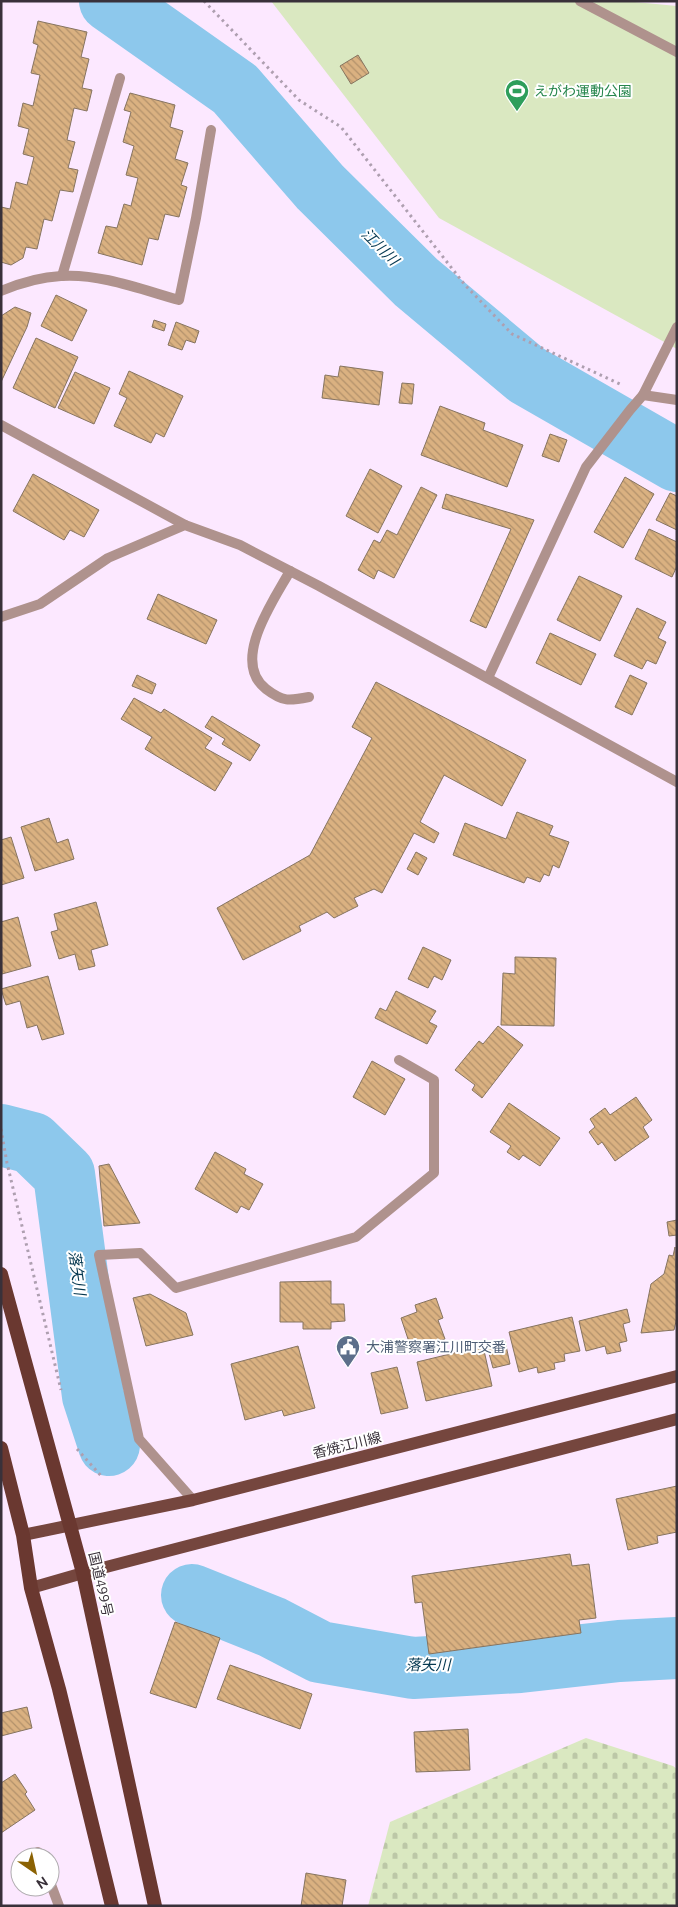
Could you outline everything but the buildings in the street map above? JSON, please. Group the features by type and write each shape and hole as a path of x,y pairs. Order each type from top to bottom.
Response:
{"highway":[{"name":"国道499号","path":"1,1274 83,1573 155,1906"},
{"path":"1,1448 23,1535 31,1588 59,1689 112,1906"}],"main road":[{"name":"香焼江川線","path":"23,1535 193,1500 677,1376"},
{"path":"31,1588 677,1419"}],"street":[{"path":"580,1 677,52"},
{"path":"62,276 120,78"},
{"path":"1,291 20,283 62,276 94,278 179,300 196,218 211,130"},
{"path":"488,678 586,467 643,395 677,327"},
{"path":"643,395 677,400"},
{"path":"1,425 185,525 240,545 290,571 677,782"},
{"path":"1,617 40,604 108,558 185,525"},
{"path":"290,571 261,624 251,654 254,674 263,686 275,696 288,701 309,697"},
{"path":"193,1500 139,1439 99,1255 140,1253 176,1288 356,1237 434,1173 434,1080 399,1060"}],"path":[{"path":"204,1 298,100 342,128 465,285 512,334 643,395"},
{"path":"1,1129 7,1163 62,1390"},
{"path":"75,1447 103,1478"}],"green space":[{"name":"えがわ運動公園","path":"271,1 624,1 677,6 677,349 439,218"},
{"path":"586,1738 673,1766 677,1769 677,1906 368,1906 390,1822"}],"waterway":[{"name":"江川川","path":"110,1 235,89 320,187 416,282 527,375 677,461"},
{"name":"落矢川","path":"1,1135 32,1143 64,1174 93,1396 109,1445"},
{"name":"落矢川","path":"192,1595 272,1627 320,1652 413,1668 520,1662 619,1651 677,1648"}],"place":[{"name":"えがわ運動公園","path":"517,112"},
{"name":"大浦警察署江川町交番","path":"348,1368"}]}
